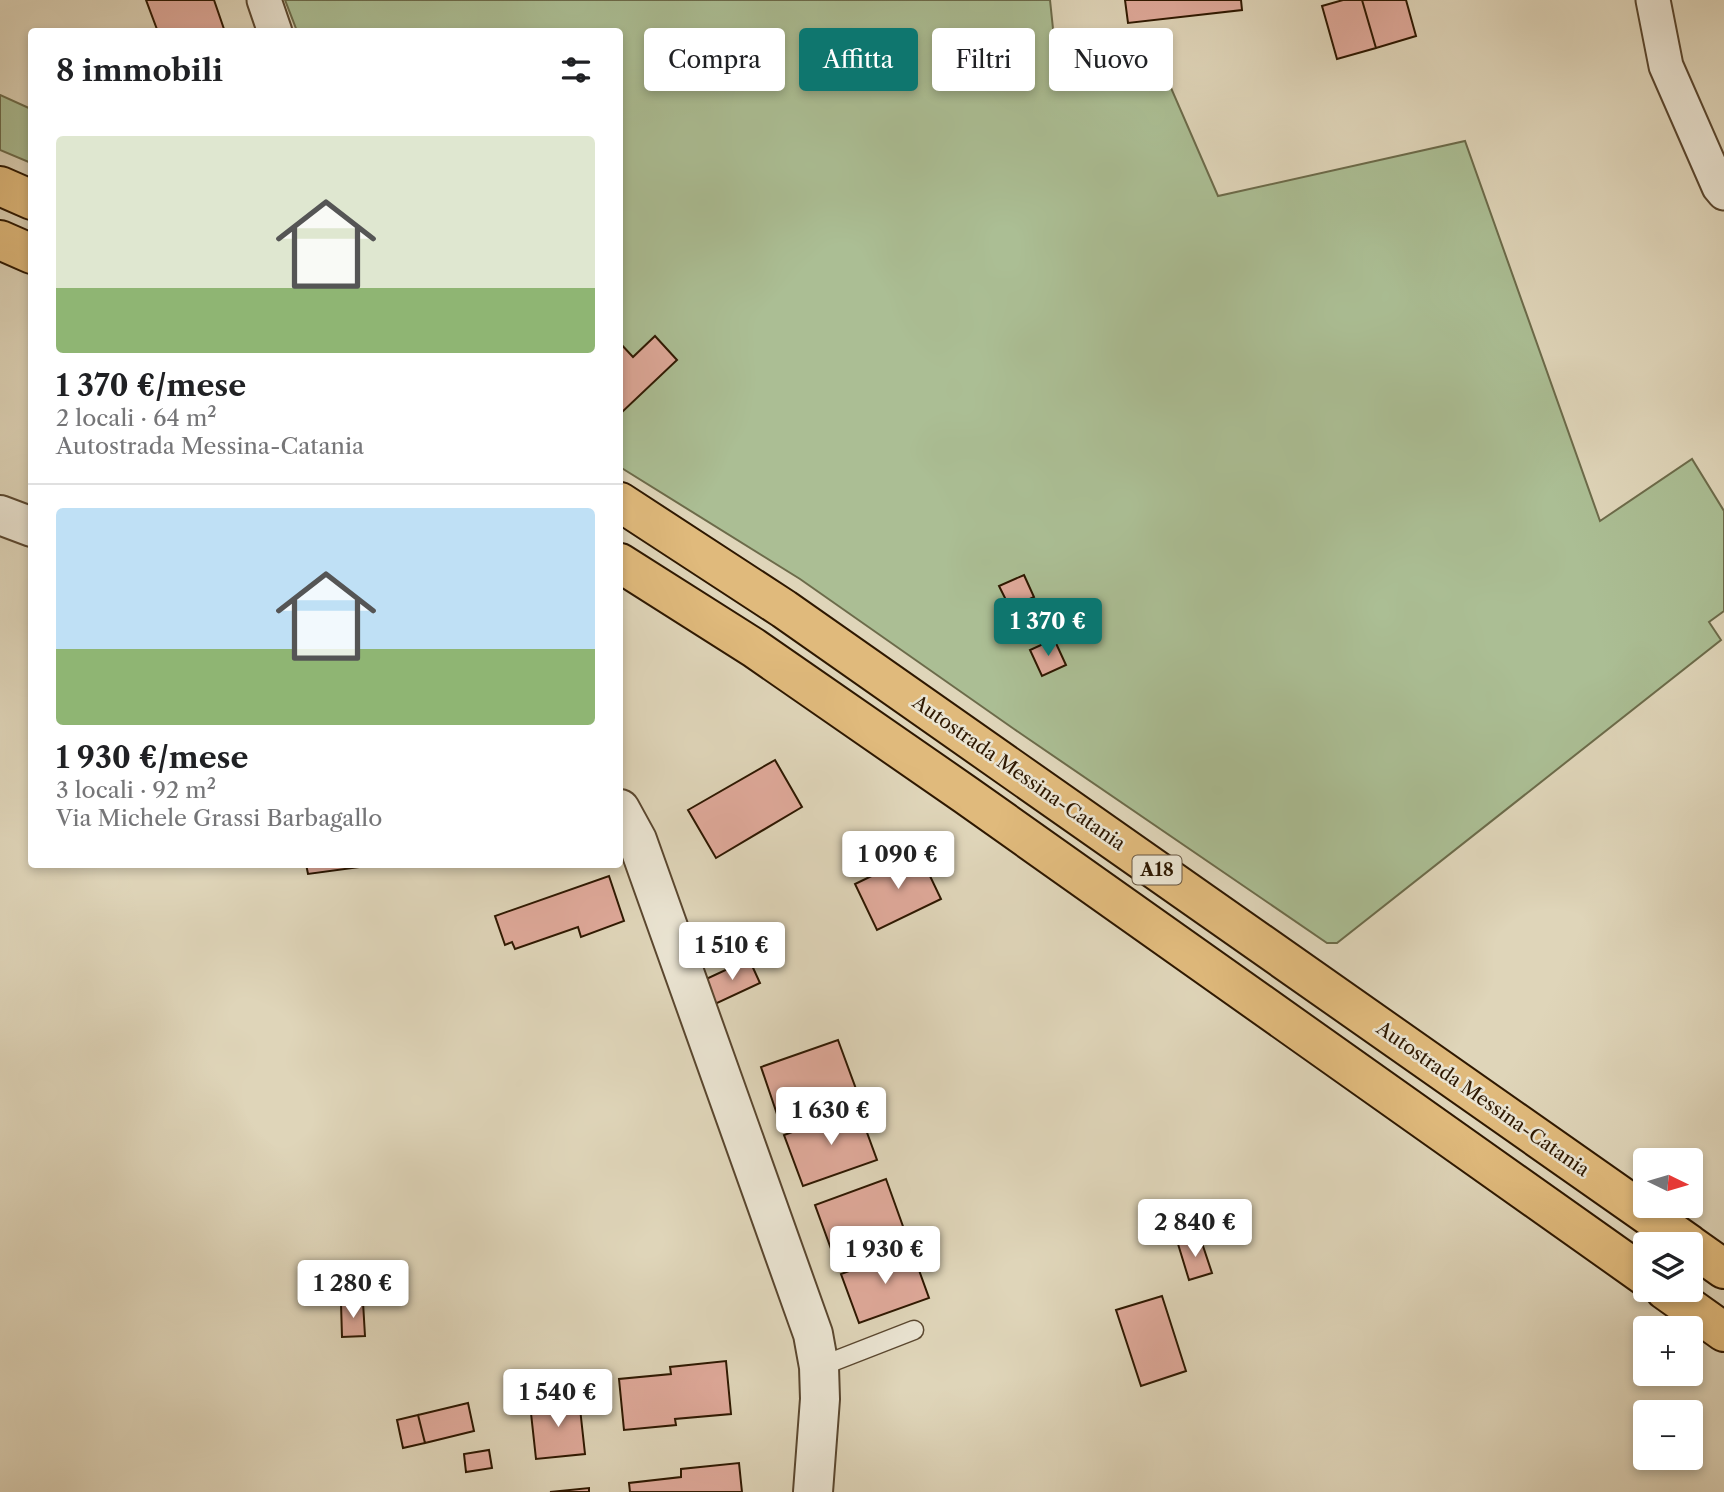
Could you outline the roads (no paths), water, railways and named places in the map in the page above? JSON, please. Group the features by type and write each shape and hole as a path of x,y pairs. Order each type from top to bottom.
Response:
{"highway":[{"path":"0,186 28,198"},
{"path":"0,240 28,252"},
{"name":"Autostrada Messina-Catania","path":"623,504 784,609 1671,1232"},
{"name":"A18","path":"623,565 754,648 977,803 1633,1268"},
{"name":"Autostrada Messina-Catania","path":"1703,1254 1724,1269"},
{"path":"1682,1302 1724,1332"}],"street":[{"path":"264,0 274,28"},
{"path":"1653,0 1666,66 1724,193"},
{"path":"0,515 28,526"},
{"path":"623,814 637,840 813,1334 819,1367 820,1399 813,1492"}],"lane":[{"path":"819,1367 914,1330"}]}
